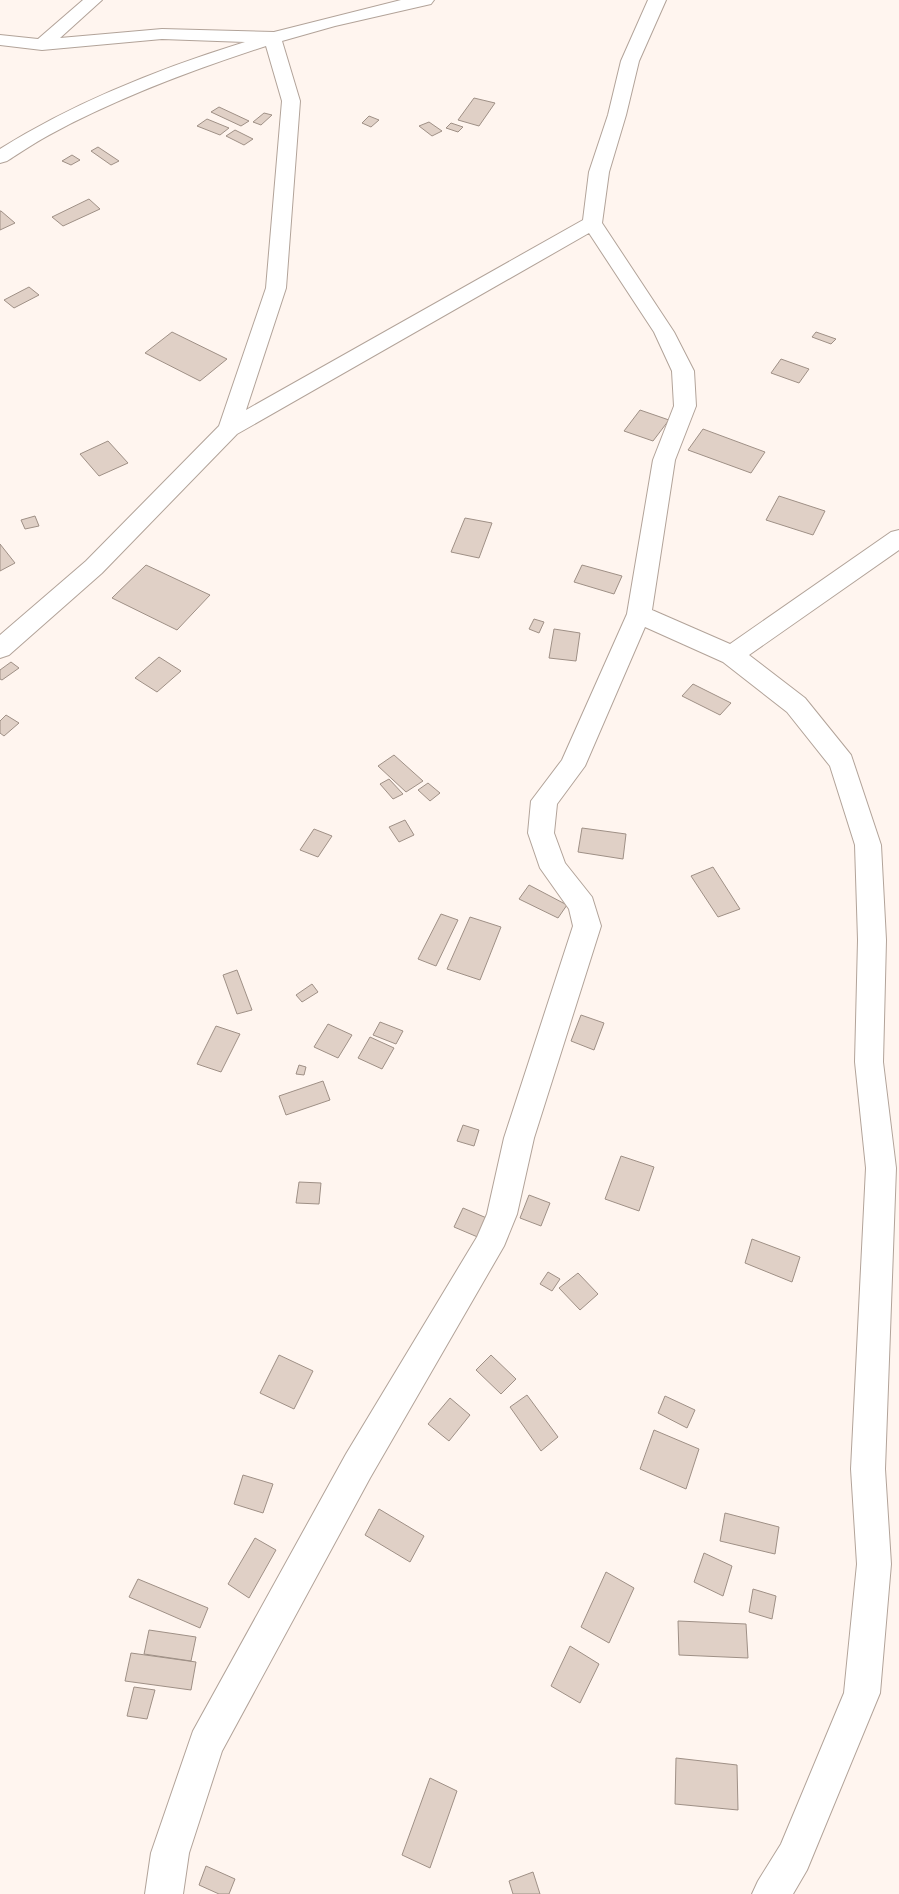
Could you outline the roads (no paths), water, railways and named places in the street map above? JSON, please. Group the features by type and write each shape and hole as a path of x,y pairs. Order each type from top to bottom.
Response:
{"street":[{"path":"42,45 93,0"},
{"path":"0,157 50,126 140,87 272,37 425,0"},
{"path":"164,1894 170,1853 206,1744 358,1466 489,1246 502,1214 519,1138 587,926 582,905 553,868 541,833 544,801 572,766 639,614 664,460 685,406 683,371 664,332 592,224 599,172 617,116 630,60 657,0"},
{"path":"0,40 42,45 162,34 272,37"},
{"path":"229,429 276,288 291,101 272,37"},
{"path":"0,648 94,567 229,429 592,224"},
{"path":"732,655 899,538"},
{"path":"639,614 732,655 796,704 842,762 868,844 872,940 869,1062 881,1168 868,1469 874,1564 862,1693 794,1857 771,1894"}]}
